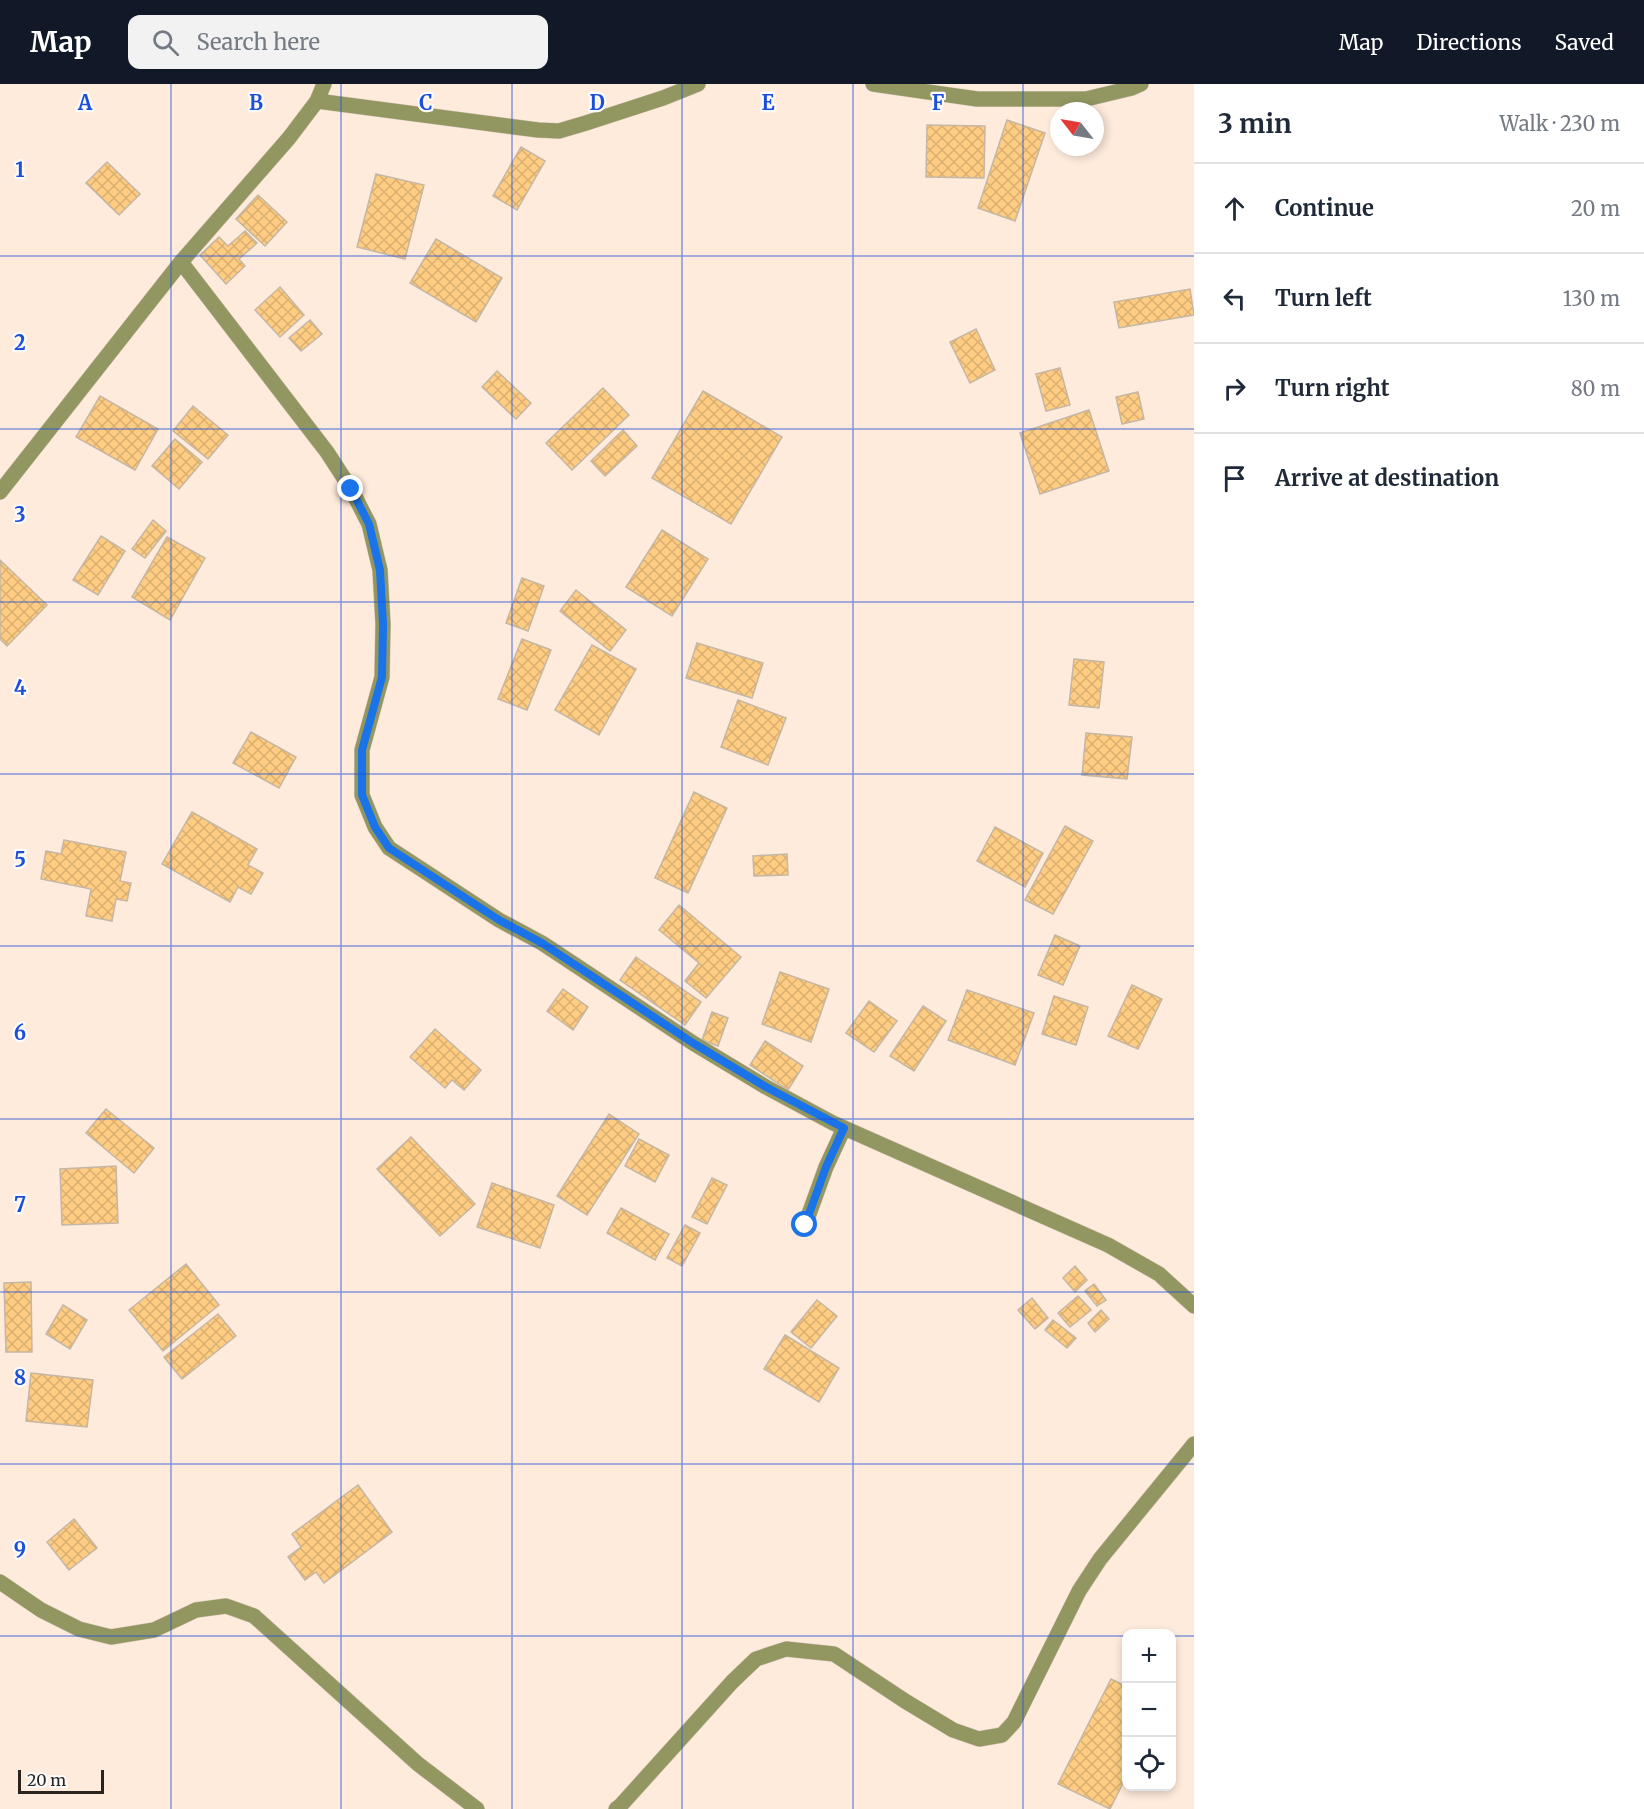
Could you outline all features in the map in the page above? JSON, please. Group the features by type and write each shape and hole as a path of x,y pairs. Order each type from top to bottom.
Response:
{"street":[{"path":"0,492 182,262 289,138 317,101 324,84"},
{"path":"317,101 559,131 652,102 698,84"},
{"path":"873,84 977,99 1086,99 1142,84"},
{"path":"182,262 327,452 351,489 369,524 380,570 383,624 382,677 362,750 362,795 375,827 389,848 499,920 542,943 693,1043 766,1087 844,1128 1108,1245 1159,1274 1194,1306"},
{"path":"805,1225 826,1167 844,1128"},
{"path":"616,1809 732,1682 756,1659 786,1649 834,1654 953,1730 979,1739 1002,1735 1014,1722 1068,1611 1095,1567 1194,1444"},
{"path":"0,1582 41,1610 79,1629 111,1637 154,1630 196,1610 226,1606 254,1616 418,1764 477,1809"}],"building":[{"path":"1007,120 1045,133 1015,221 978,208"},
{"path":"927,125 985,126 984,178 926,177"},
{"path":"521,147 545,161 517,210 493,196"},
{"path":"107,162 140,194 119,215 86,183"},
{"path":"376,174 424,185 405,259 357,247"},
{"path":"258,195 287,222 265,246 236,219"},
{"path":"245,231 257,243 239,259 245,266 226,284 200,255 219,237 228,246"},
{"path":"436,239 502,278 476,322 410,283"},
{"path":"280,287 304,315 280,337 255,310"},
{"path":"1190,289 1194,315 1119,328 1114,302"},
{"path":"310,320 322,334 301,351 289,338"},
{"path":"976,329 995,370 970,383 950,342"},
{"path":"1060,368 1070,405 1046,411 1036,374"},
{"path":"497,371 531,403 516,419 482,387"},
{"path":"603,388 629,415 572,470 546,443"},
{"path":"703,391 782,437 731,524 652,478"},
{"path":"1138,392 1144,419 1122,424 1116,397"},
{"path":"100,396 158,429 135,470 76,437"},
{"path":"193,406 228,435 208,459 173,431"},
{"path":"1089,410 1109,471 1040,494 1020,433"},
{"path":"623,430 637,446 605,476 591,461"},
{"path":"175,439 202,462 179,489 152,466"},
{"path":"153,520 166,531 145,558 132,549"},
{"path":"662,530 708,559 672,616 626,587"},
{"path":"101,536 125,551 98,595 73,580"},
{"path":"167,537 205,558 170,620 132,597"},
{"path":"0,560 47,605 7,646 0,639"},
{"path":"522,578 544,586 528,631 506,623"},
{"path":"576,590 626,630 610,651 560,611"},
{"path":"522,639 551,650 527,710 498,699"},
{"path":"697,643 763,663 752,698 686,678"},
{"path":"592,645 636,669 599,735 555,710"},
{"path":"1074,659 1104,662 1099,708 1069,705"},
{"path":"738,700 786,718 768,765 721,747"},
{"path":"251,732 296,757 279,788 233,763"},
{"path":"1086,733 1132,737 1127,779 1082,775"},
{"path":"694,792 727,808 688,893 655,878"},
{"path":"192,812 257,849 248,865 263,873 251,894 238,887 230,902 162,864"},
{"path":"1065,826 1093,841 1053,914 1025,900"},
{"path":"995,827 1043,853 1025,887 977,861"},
{"path":"64,840 126,852 120,881 131,883 127,901 116,899 112,921 86,916 91,889 41,879 46,851 61,854"},
{"path":"787,854 788,875 754,876 753,856"},
{"path":"679,905 741,957 706,998 685,981 699,963 659,930"},
{"path":"1055,935 1080,946 1063,985 1038,975"},
{"path":"636,957 701,1002 685,1025 620,980"},
{"path":"780,972 829,989 811,1042 762,1024"},
{"path":"1132,985 1162,999 1138,1049 1108,1036"},
{"path":"563,989 588,1007 573,1030 547,1011"},
{"path":"967,990 1034,1013 1015,1065 948,1040"},
{"path":"1054,996 1088,1007 1076,1045 1042,1034"},
{"path":"869,1001 897,1021 874,1052 846,1033"},
{"path":"923,1006 946,1021 914,1071 890,1056"},
{"path":"712,1012 728,1018 718,1046 702,1040"},
{"path":"435,1029 481,1070 464,1090 452,1080 445,1088 410,1057"},
{"path":"765,1041 803,1066 788,1090 750,1065"},
{"path":"106,1109 154,1148 134,1173 86,1133"},
{"path":"609,1114 639,1134 587,1215 557,1196"},
{"path":"411,1137 475,1204 440,1236 377,1169"},
{"path":"639,1139 669,1155 655,1182 625,1166"},
{"path":"116,1166 118,1223 62,1225 60,1169"},
{"path":"712,1178 727,1185 707,1224 692,1217"},
{"path":"492,1183 554,1205 540,1248 477,1227"},
{"path":"621,1208 669,1234 655,1260 607,1233"},
{"path":"685,1225 700,1233 682,1266 667,1258"},
{"path":"186,1264 219,1305 163,1351 129,1310"},
{"path":"1075,1266 1087,1280 1075,1292 1063,1278"},
{"path":"31,1282 32,1352 6,1352 4,1283"},
{"path":"1094,1284 1106,1300 1097,1306 1085,1291"},
{"path":"1078,1296 1091,1310 1070,1327 1058,1313"},
{"path":"1032,1298 1048,1318 1035,1329 1018,1310"},
{"path":"817,1300 837,1316 811,1348 791,1332"},
{"path":"63,1305 87,1320 70,1349 46,1334"},
{"path":"1101,1310 1109,1319 1095,1332 1088,1323"},
{"path":"218,1314 236,1336 182,1379 164,1357"},
{"path":"1053,1320 1076,1338 1067,1348 1045,1330"},
{"path":"785,1335 839,1368 819,1402 764,1369"},
{"path":"31,1373 93,1380 87,1427 26,1421"},
{"path":"358,1485 392,1532 324,1583 316,1572 305,1580 288,1557 301,1547 292,1534"},
{"path":"74,1519 97,1548 69,1570 47,1542"},
{"path":"1111,1679 1122,1684 1122,1785 1110,1809 1058,1784"}],"route":[{"path":"351,489 369,524 380,570 383,624 382,677 362,750 362,795 375,827 389,848 499,920 542,943 693,1043 766,1087 844,1128 826,1167 805,1225"}]}
